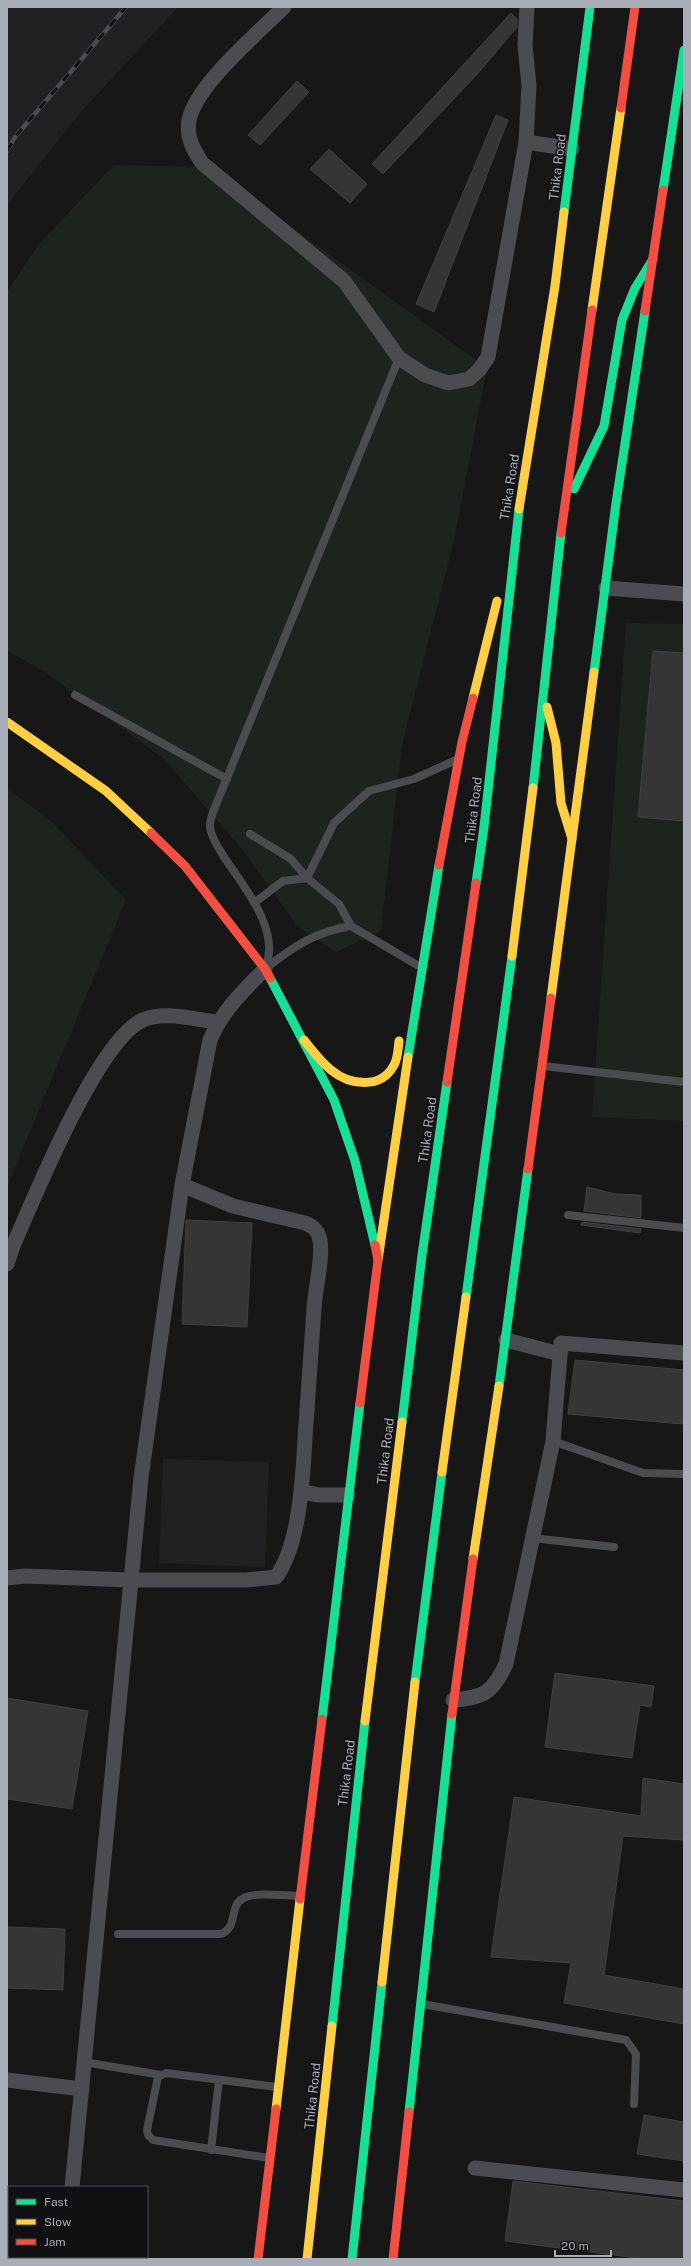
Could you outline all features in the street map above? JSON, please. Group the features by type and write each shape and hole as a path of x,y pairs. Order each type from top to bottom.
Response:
{"main road":[{"name":"Thika Road","path":"307,2259 355,1803 422,1256 484,827 517,520 556,286 590,7"},
{"path":"352,2259 417,1660 526,849 565,507 635,7"},
{"path":"394,2259 453,1700 506,1340 616,503 682,72 684,50"},
{"path":"565,507 604,426 622,320 635,288 653,259"},
{"path":"258,2259 280,2087 348,1495 378,1260 430,910 459,758 517,520"},
{"path":"544,694 556,743 561,803 572,840"},
{"path":"7,722 71,765 106,791 151,833 185,866 264,969 304,1040 334,1100 355,1161 378,1260"},
{"path":"404,1019 430,910"},
{"path":"304,1040 331,1070 357,1083 376,1083 387,1076 394,1065 401,1034"}],"street":[{"path":"284,7 213,77 195,104 189,120 190,144 202,163 344,281 399,358 425,375 448,383 469,379 479,370 488,357 526,142 529,86 525,46 526,7"},
{"path":"526,142 572,149"},
{"path":"606,588 684,594"},
{"path":"72,2186 141,1478 182,1186 210,1040 218,1022 264,969"},
{"path":"7,1264 13,1246 66,1128 82,1098 125,1032 144,1019 157,1016 218,1022"},
{"path":"7,1578 25,1576 130,1580 246,1580 276,1577 282,1569 288,1552 302,1492 314,1301 321,1251 320,1238 314,1227 305,1223 233,1206 182,1186"},
{"path":"506,1340 560,1354"},
{"path":"453,1700 478,1697 491,1689 499,1679 506,1664 553,1441 561,1343 684,1353"},
{"path":"302,1492 319,1495 348,1495"},
{"path":"7,2080 82,2089"},
{"path":"475,2168 684,2190"}],"lane":[{"path":"264,969 270,956 268,938 262,920 254,903 214,842 210,826 227,779 399,358"},
{"path":"75,695 227,779"},
{"path":"307,878 334,823 368,791 414,779 459,758"},
{"path":"250,834 291,859 307,878 338,904 351,926 417,965"},
{"path":"254,903 283,881 307,878"},
{"path":"264,969 296,945 329,930 351,926"},
{"path":"542,1066 684,1082"},
{"path":"568,1214 684,1228"},
{"path":"553,1441 643,1473 684,1474"},
{"path":"532,1538 614,1547"},
{"path":"118,1934 221,1934 228,1932 232,1926 237,1905 240,1900 245,1897 255,1895 301,1896"},
{"path":"421,2004 626,2040 636,2054 634,2104"},
{"path":"84,2062 161,2075 166,2073 280,2087"},
{"path":"161,2075 158,2077 148,2130 148,2135 153,2140 270,2158"},
{"path":"211,2150 219,2080"}],"shaded area":[{"path":"7,7 178,7 79,114 7,205"},
{"path":"114,165 208,167 487,368 455,536 402,745 381,931 336,952 298,927 242,849 164,759 45,672 7,651 7,292 39,244"},
{"path":"626,623 684,624 684,1121 592,1117"},
{"path":"7,788 52,822 126,900 7,1187"},
{"path":"163,1459 269,1462 265,1567 159,1563"}],"building":[{"path":"511,13 517,19 517,27 481,70 383,174 372,164"},
{"path":"297,81 309,92 260,145 248,135"},
{"path":"496,115 508,120 434,312 416,304"},
{"path":"329,149 367,184 350,203 310,169"},
{"path":"653,651 684,653 684,821 638,817"},
{"path":"587,1187 615,1194 641,1195 641,1218 584,1211"},
{"path":"186,1220 252,1223 247,1327 182,1324"},
{"path":"582,1222 641,1229 640,1233 581,1225"},
{"path":"575,1360 684,1370 683,1424 568,1414"},
{"path":"555,1673 654,1686 651,1707 640,1705 632,1758 545,1747"},
{"path":"7,1698 88,1711 72,1809 7,1799"},
{"path":"643,1778 684,1784 684,1840 623,1836 604,1975 684,1989 684,2024 564,2003 571,1963 491,1957 514,1797 641,1816"},
{"path":"7,1927 65,1929 63,1990 7,1988"},
{"path":"644,2115 684,2122 684,2161 637,2154"},
{"path":"513,2181 684,2201 684,2259 645,2259 505,2241"}],"railway":[{"path":"7,151 15,137 126,7"}],"traffic: fast":[{"path":"564,212 590,7"},
{"path":"663,190 684,50"},
{"path":"574,489 604,426 622,320 635,288 653,259"},
{"path":"594,672 616,503 645,311"},
{"path":"476,883 484,827 519,509"},
{"path":"533,788 561,533"},
{"path":"408,1057 439,865"},
{"path":"466,1297 512,956"},
{"path":"270,978 334,1100 355,1161 375,1245"},
{"path":"402,1422 422,1255 447,1082"},
{"path":"499,1386 528,1169"},
{"path":"322,1719 360,1403"},
{"path":"415,1682 442,1472"},
{"path":"409,2112 452,1714"},
{"path":"332,2026 365,1721"},
{"path":"352,2259 382,1982"}],"traffic: slow":[{"path":"592,310 621,108"},
{"path":"519,509 555,286 564,212"},
{"path":"473,698 497,601"},
{"path":"551,998 594,672"},
{"path":"547,707 556,743 561,803 572,839"},
{"path":"7,722 106,791 151,833"},
{"path":"512,956 533,788"},
{"path":"304,1040 331,1070 338,1075 355,1082 373,1082 388,1073 394,1065 398,1053 399,1041"},
{"path":"378,1260 408,1057"},
{"path":"442,1472 466,1297"},
{"path":"473,1559 499,1386"},
{"path":"365,1721 402,1422"},
{"path":"382,1982 415,1682"},
{"path":"276,2109 300,1899"},
{"path":"307,2259 332,2026"}],"traffic: jam":[{"path":"621,108 635,7"},
{"path":"645,311 663,190"},
{"path":"561,533 592,310"},
{"path":"439,865 462,742 473,698"},
{"path":"151,833 185,866 265,969 270,978"},
{"path":"447,1082 476,883"},
{"path":"528,1169 551,998"},
{"path":"360,1403 378,1260 375,1245"},
{"path":"452,1714 473,1559"},
{"path":"300,1899 322,1719"},
{"path":"258,2259 276,2109"},
{"path":"393,2259 409,2112"}]}
